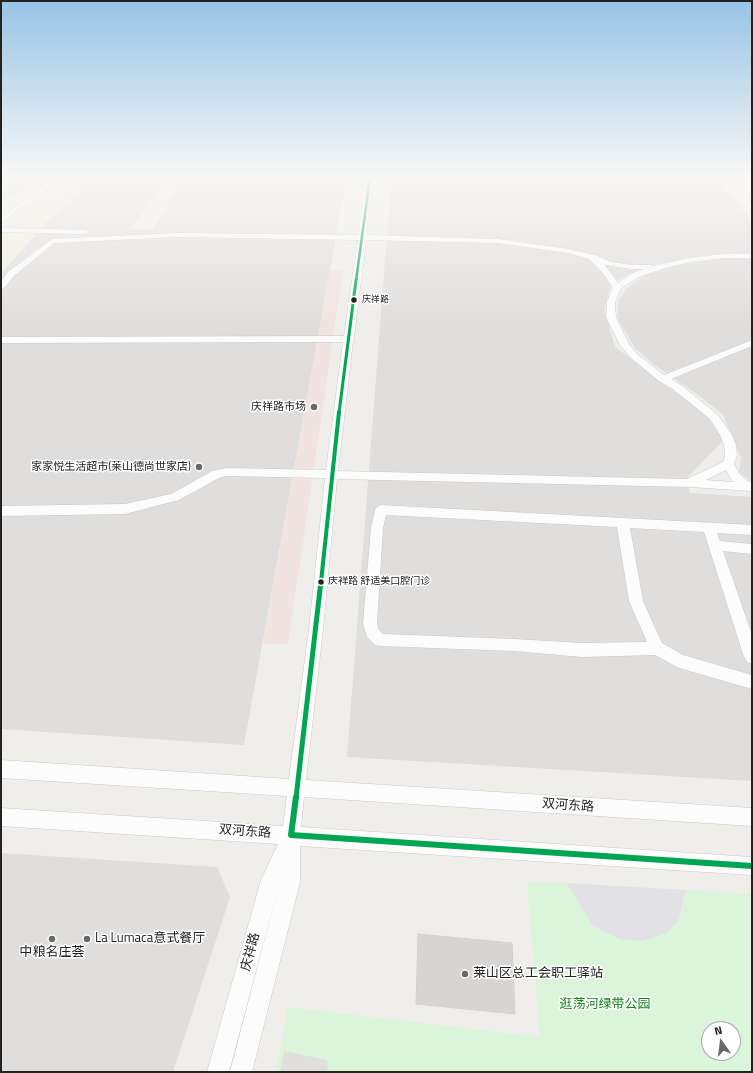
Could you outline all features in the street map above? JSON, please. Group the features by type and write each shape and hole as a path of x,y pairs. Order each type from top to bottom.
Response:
{"street":[{"name":"庆祥路","path":"241,1072 290,882 291,835 316,629 332,475 364,227"},
{"path":"1,230 132,233 129,238"},
{"path":"1,286 11,274 52,241 178,235 498,241 568,251 592,257 609,264 632,267 660,267"},
{"path":"689,483 728,464 731,456 730,446 726,435 714,416 634,356 620,336 611,317 611,302 617,287 636,275 660,267 697,259 723,256 752,256"},
{"path":"592,257 604,269 617,287"},
{"path":"1,340 350,339"},
{"path":"664,379 752,344"},
{"path":"728,464 735,476 742,483 750,486"},
{"path":"1,511 125,509 175,497 216,474 227,472 689,483 750,486"},
{"path":"752,530 381,510 377,528 370,624 372,633 380,640 514,645 582,650 657,648 679,661 752,682"},
{"path":"623,523 636,601 657,648"},
{"path":"709,528 752,657"},
{"path":"714,545 752,549"},
{"name":"双河东路","path":"1,769 752,817"},
{"name":"双河东路","path":"1,817 752,866"},
{"name":"庆祥路","path":"218,1072 271,880 291,835"}],"shaded area":[{"path":"41,227 132,227 131,229 153,230 155,227 338,227 244,745 1,729 1,274"},
{"path":"388,227 752,227 752,253 717,254 688,258 657,264 634,272 612,283 604,309 615,347 704,413 719,429 722,442 686,479 690,493 752,497 752,781 347,757"},
{"path":"722,259 752,259 752,480 749,480 739,472 741,458 723,415 701,397 653,364 635,348 618,319 618,301 627,288 645,275 681,264"},
{"name":"庆祥路市场","path":"330,270 343,270 288,644 263,644"},
{"path":"1,853 217,867 230,897 173,1072 1,1072"},
{"path":"566,883 686,890 678,921 667,933 643,941 622,940 604,932 591,923"},
{"path":"284,1051 327,1060 328,1072 280,1072"}],"green space":[{"path":"7,227 41,227 1,274 1,232"},
{"name":"逛荡河绿带公园","path":"527,882 566,883 591,923 678,921 686,890 752,894 752,1072 276,1072 288,1007 540,1037"}],"building":[{"name":"莱山区总工会职工驿站","path":"418,934 512,943 515,1014 416,1004"}],"transit line":[{"path":"363,227 333,457 316,629 291,835 752,866"}],"place":[{"name":"庆祥路","path":"354,300"},
{"name":"庆祥路市场","path":"314,407"},
{"name":"家家悦生活超市(莱山德尚世家店)","path":"199,467"},
{"name":"庆祥路 舒适美口腔门诊","path":"321,582"},
{"name":"中粮名庄荟","path":"52,939"},
{"name":"La Lumaca意式餐厅","path":"87,939"},
{"name":"莱山区总工会职工驿站","path":"465,974"}]}
